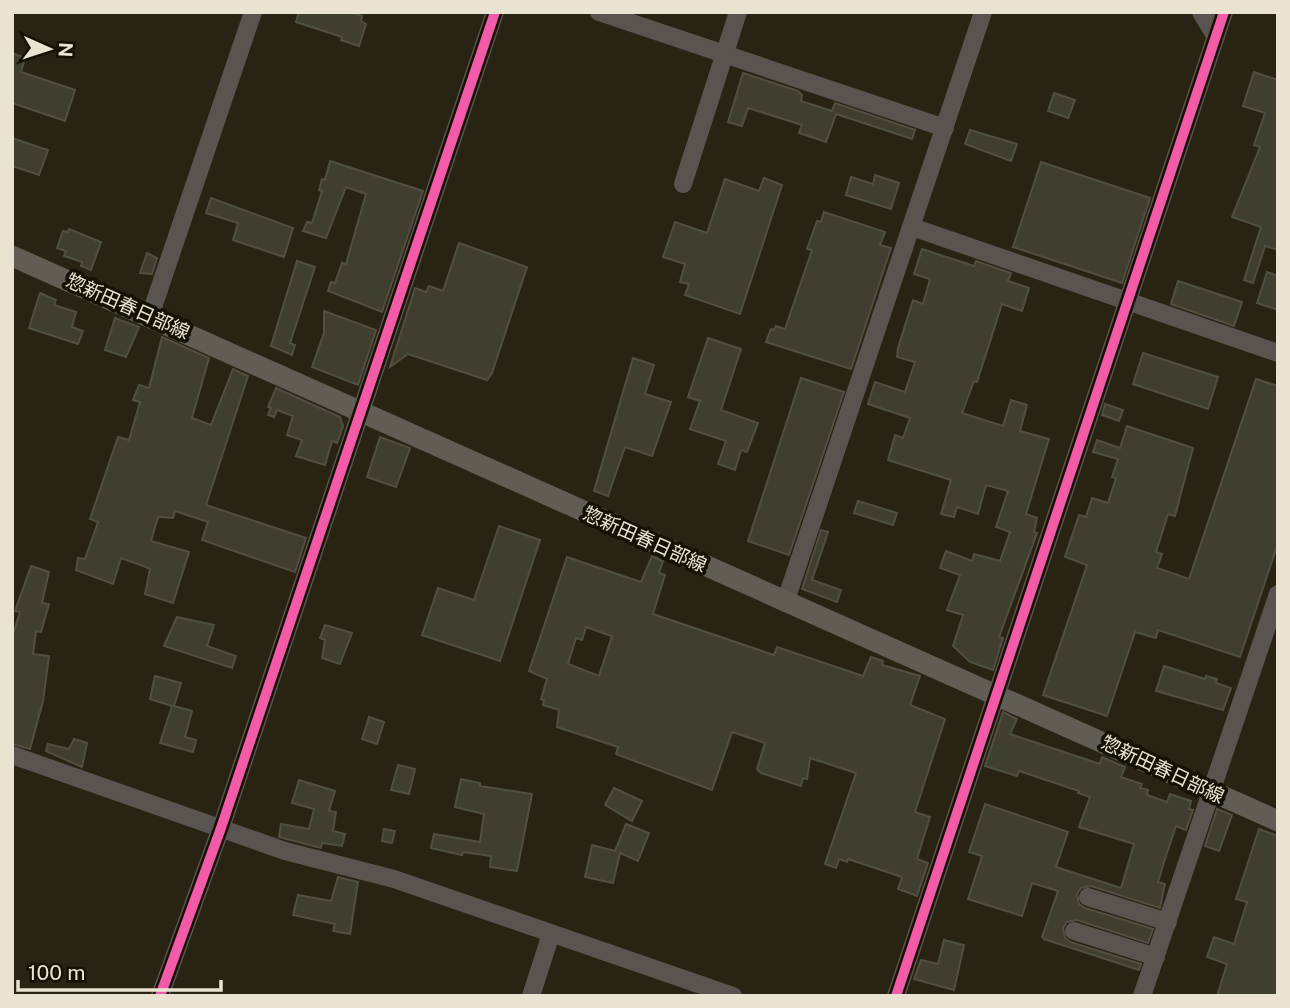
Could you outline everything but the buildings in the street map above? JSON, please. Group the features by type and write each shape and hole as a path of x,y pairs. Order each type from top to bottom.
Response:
{"main road":[{"name":"惣新田春日部線","path":"12,256 785,603 996,692 1278,821"}],"street":[{"path":"150,316 253,12"},
{"path":"160,996 221,828 495,12"},
{"path":"598,12 725,52 945,128"},
{"path":"683,184 738,12"},
{"path":"785,603 984,12"},
{"path":"1201,12 1216,37"},
{"path":"896,996 1224,12"},
{"path":"912,227 1278,353"},
{"path":"1142,996 1278,594"},
{"path":"12,755 285,850 360,868 733,996"},
{"path":"1088,897 1168,922"},
{"path":"1074,931 1156,957"},
{"path":"531,996 551,934"}],"cycle path":[{"path":"160,996 221,828 495,12"},
{"path":"896,996 1224,12"}]}
